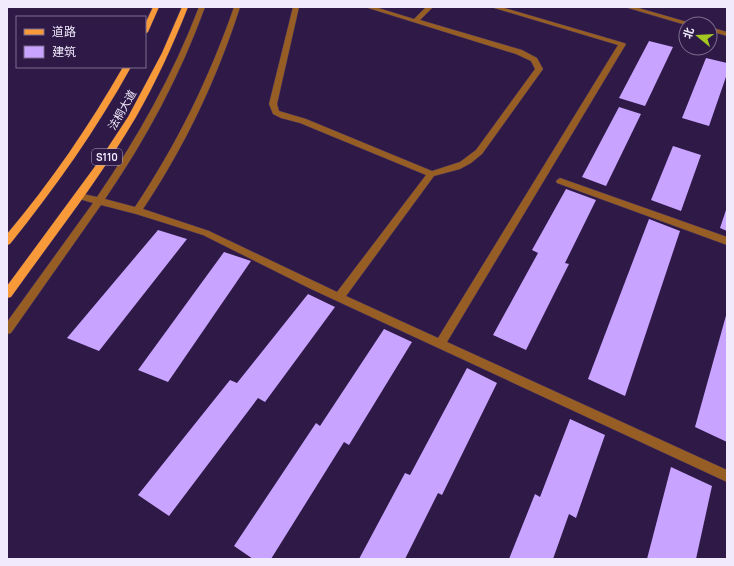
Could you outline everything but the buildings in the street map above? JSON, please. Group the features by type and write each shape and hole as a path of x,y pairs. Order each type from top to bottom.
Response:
{"main road":[{"path":"146,30 156,7"},
{"name":"法桐大道","path":"7,294 79,196 132,116 166,53 185,7"},
{"name":"法桐大道","path":"7,241 39,201 73,154 126,68"}],"street":[{"path":"7,330 117,176 159,107 182,58 202,7"},
{"path":"137,211 163,174 189,126 213,77 237,7"},
{"path":"296,7 273,104 276,112 284,116 304,121 431,174"},
{"path":"339,297 431,174 452,168 471,159 479,152 539,69 537,64 530,56 368,7"},
{"path":"416,21 430,7"},
{"path":"440,343 622,44 494,7"},
{"path":"628,7 678,20"},
{"path":"560,181 727,241"},
{"path":"79,196 137,211 206,233 339,297 727,476"}]}
